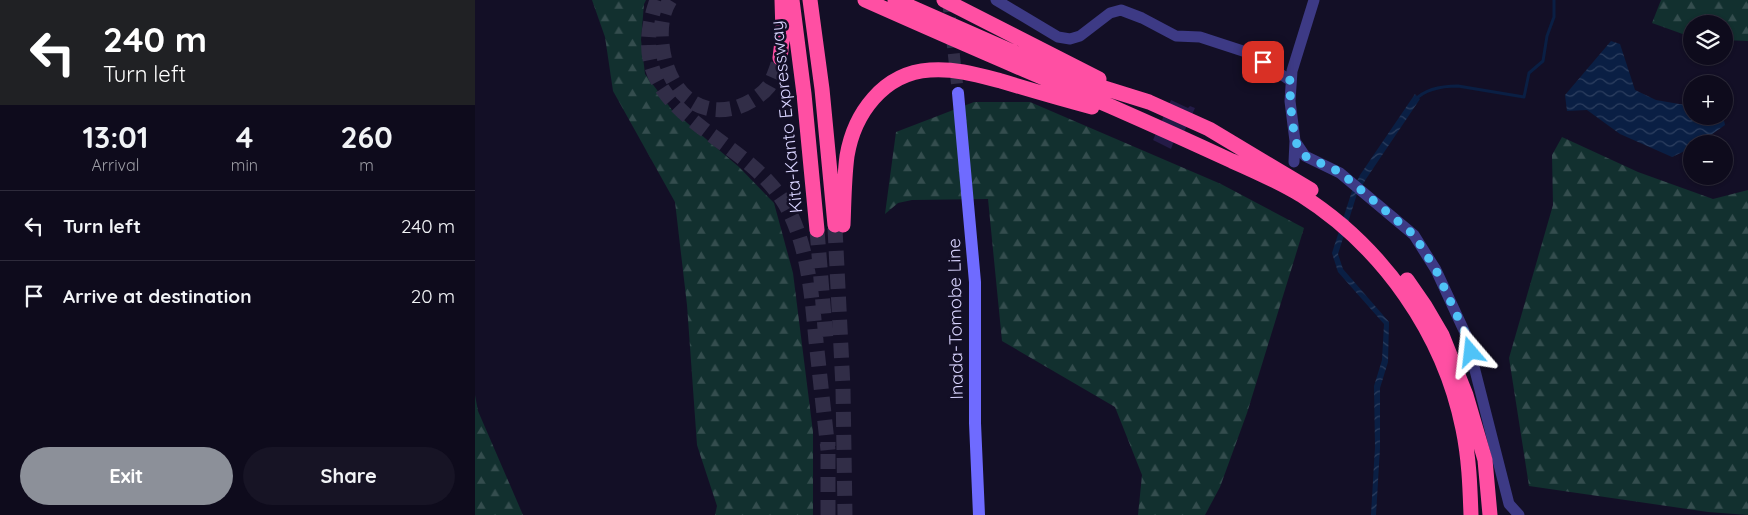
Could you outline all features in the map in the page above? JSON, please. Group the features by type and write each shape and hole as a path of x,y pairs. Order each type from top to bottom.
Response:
{"highway":[{"path":"780,58 783,34 782,0"},
{"name":"Kita-Kanto Expressway","path":"792,0 804,94 817,230"},
{"name":"Kita-Kanto Expressway","path":"810,0 839,226 847,156 855,128 864,109 876,94 891,83 910,74 928,70 948,70 975,74 1142,120"},
{"path":"865,0 1142,120 1272,179 1300,194 1342,225 1382,264 1433,340 1448,377 1463,428 1467,454 1471,515"},
{"path":"895,0 1072,78 1149,102"},
{"path":"944,0 1076,68 1209,129 1303,185 1348,217 1369,236 1407,280 1442,336 1455,366 1485,460 1490,515"},
{"path":"1474,424 1480,479 1481,515"}],"main road":[{"name":"Inada-Tomobe Line","path":"958,93 975,282 975,423 979,515"}],"street":[{"path":"996,0 1058,37 1070,39 1079,36 1110,13 1121,10 1142,18 1176,36 1200,37 1249,53 1291,81"},
{"path":"1294,162 1295,141 1290,101 1292,71 1314,0"},
{"path":"1295,141 1305,156 1340,172 1414,235 1436,270 1466,335 1509,504 1519,515"}],"green space":[{"path":"592,0 646,0 641,40 645,74 672,110 739,167 774,203 793,273 813,432 813,515 715,515 717,506 697,445 687,305 675,202 613,91 605,37"},
{"path":"1661,0 1748,0 1748,41 1733,40 1733,15 1683,15 1683,34 1652,23"},
{"path":"974,102 1030,102 1221,184 1304,228 1247,413 1220,487 1205,515 1138,515 1142,475 1115,407 1002,341 988,199 912,200 898,203 885,214 896,132"},
{"path":"1562,137 1638,172 1713,199 1748,190 1748,515 1708,512 1529,486 1509,358 1553,205 1552,155"},
{"path":"475,395 478,411 523,515 475,515"}],"water":[{"path":"1611,41 1620,44 1635,90 1656,100 1683,105 1683,125 1725,125 1711,135 1683,135 1683,152 1672,157 1620,134 1587,110 1567,111 1565,95"},
{"path":"1415,94 1420,99 1357,194 1338,254 1343,269 1389,322 1388,362 1380,388 1380,448 1376,515 1371,515 1375,447 1374,386 1382,360 1384,324 1338,272 1332,253 1352,191 1360,175"}],"building":[{"path":"1171,100 1188,108 1190,106 1195,108 1179,143 1174,141 1171,149 1153,140"}],"waterway":[{"path":"1415,100 1429,90 1452,86 1524,97 1529,73 1543,61 1547,36 1554,17 1554,0"}],"tunnel":[{"path":"657,0 649,39 653,70 667,95 688,117 740,156 765,178 785,204 793,219 808,271 828,450"},
{"path":"670,0 663,16 661,38 665,59 669,73 676,85 695,104 722,110 738,107 751,101 769,86 780,58"},
{"path":"948,0 958,93"},
{"path":"835,228 843,388 845,515"},
{"path":"817,230 826,341"},
{"path":"828,442 828,515"}],"route":[{"path":"1263,62 1291,81 1290,101 1295,141 1305,156 1340,172 1414,235 1436,270 1466,335 1471,352"}]}
